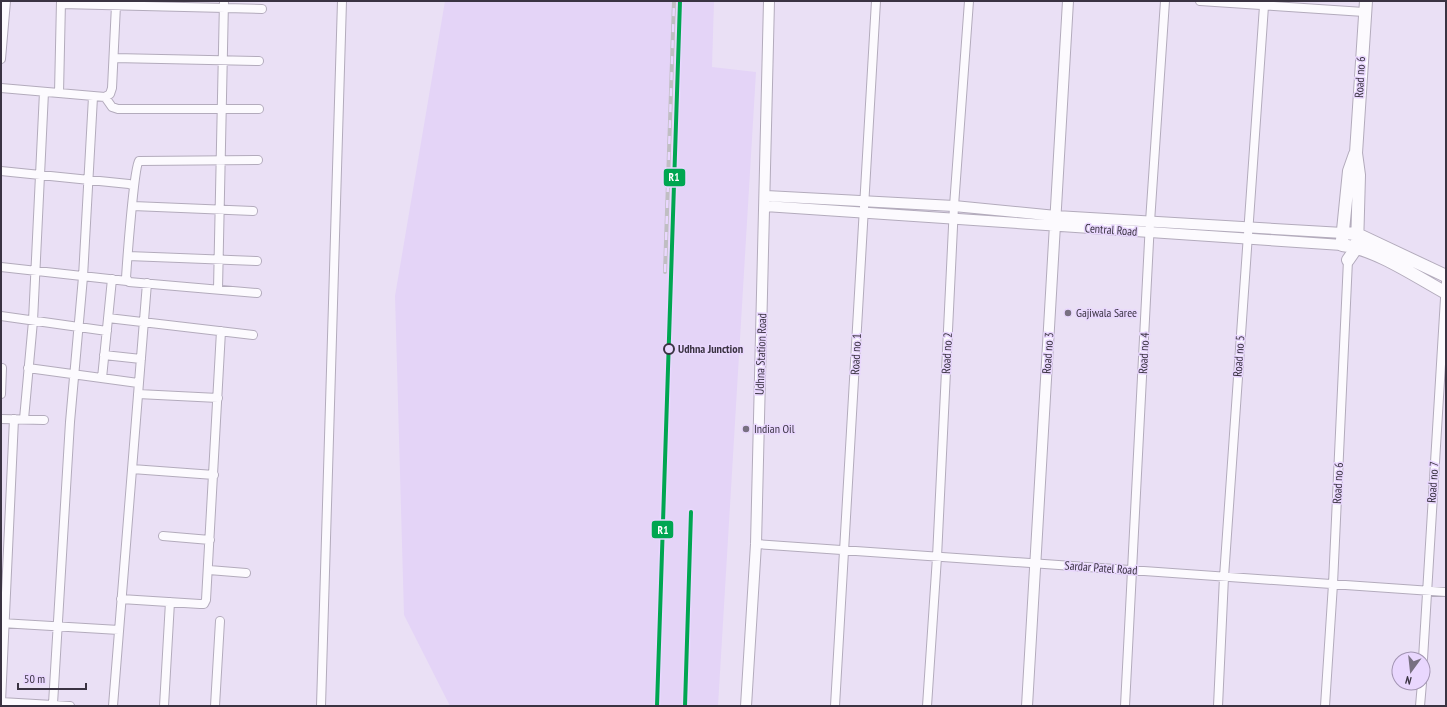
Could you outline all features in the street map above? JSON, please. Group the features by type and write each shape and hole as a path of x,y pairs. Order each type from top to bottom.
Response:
{"main road":[{"name":"Road no 6","path":"1348,260 1356,247 1357,234 1359,175 1356,153 1365,7"},
{"name":"Road no 6","path":"1348,260 1342,245 1349,171 1356,153"},
{"name":"Central Road","path":"1343,232 1357,234 1446,276"},
{"name":"Central Road","path":"1342,245 1356,247 1446,289"}],"street":[{"path":"1,59 6,1"},
{"path":"321,706 342,1"},
{"name":"Udhna Station Road","path":"746,706 756,544 766,206 769,1"},
{"name":"Road no 1","path":"835,706 876,1"},
{"name":"Road no 2","path":"928,706 937,557 954,206 969,1"},
{"name":"Road no 3","path":"1027,706 1034,564 1056,221 1068,1"},
{"name":"Road no 4","path":"1125,706 1150,222 1165,1"},
{"path":"1200,1 1264,6 1365,7"},
{"path":"59,93 61,2 116,5 128,3 224,4 262,9"},
{"path":"218,289 220,109 224,4"},
{"path":"1,88 93,97 104,97 110,94 112,88 116,5"},
{"name":"Road no 5","path":"1218,706 1224,577 1264,6"},
{"path":"114,58 259,61"},
{"path":"24,419 33,321 44,92"},
{"path":"53,704 74,375 83,277 93,97"},
{"path":"104,97 112,107 118,109 259,109"},
{"path":"127,281 136,164 139,161 258,160"},
{"path":"1,171 129,184 134,186"},
{"name":"Central Road","path":"766,196 954,206 1056,221 1150,232 1342,245"},
{"path":"133,206 253,211"},
{"name":"Central Road","path":"766,206 954,218 1150,222 1343,232"},
{"path":"128,256 257,261"},
{"name":"Road no 6","path":"1325,706 1333,584 1348,260"},
{"path":"1,267 112,280 257,293"},
{"path":"102,378 112,280"},
{"path":"113,706 147,283"},
{"name":"Road no 7","path":"1423,651 1446,289"},
{"path":"1,316 107,331"},
{"path":"108,318 253,335"},
{"path":"121,599 204,604 208,595 221,331"},
{"path":"104,355 141,359"},
{"path":"1,394 2,368"},
{"path":"28,368 138,383"},
{"path":"138,394 218,398"},
{"path":"1,419 44,420"},
{"path":"14,419 3,623 1,702 70,706"},
{"path":"132,469 214,475"},
{"path":"163,536 210,540"},
{"name":"Sardar Patel Road","path":"756,544 1446,592"},
{"path":"209,570 246,574"},
{"path":"164,706 170,602"},
{"path":"215,706 220,621"},
{"path":"3,623 119,630"},
{"path":"1420,706 1421,691"}],"shaded area":[{"path":"445,1 714,1 712,67 756,72 718,706 450,706 404,615 395,296"}],"railway":[{"path":"665,272 674,1"},
{"path":"657,706 680,1"}],"transit line":[{"name":"R1","path":"657,706 680,1"},
{"name":"R1","path":"685,706 691,512"}],"place":[{"name":"Gajiwala Saree","path":"1068,313"},
{"name":"Udhna Junction","path":"669,349"},
{"name":"Indian Oil","path":"746,429"}]}
